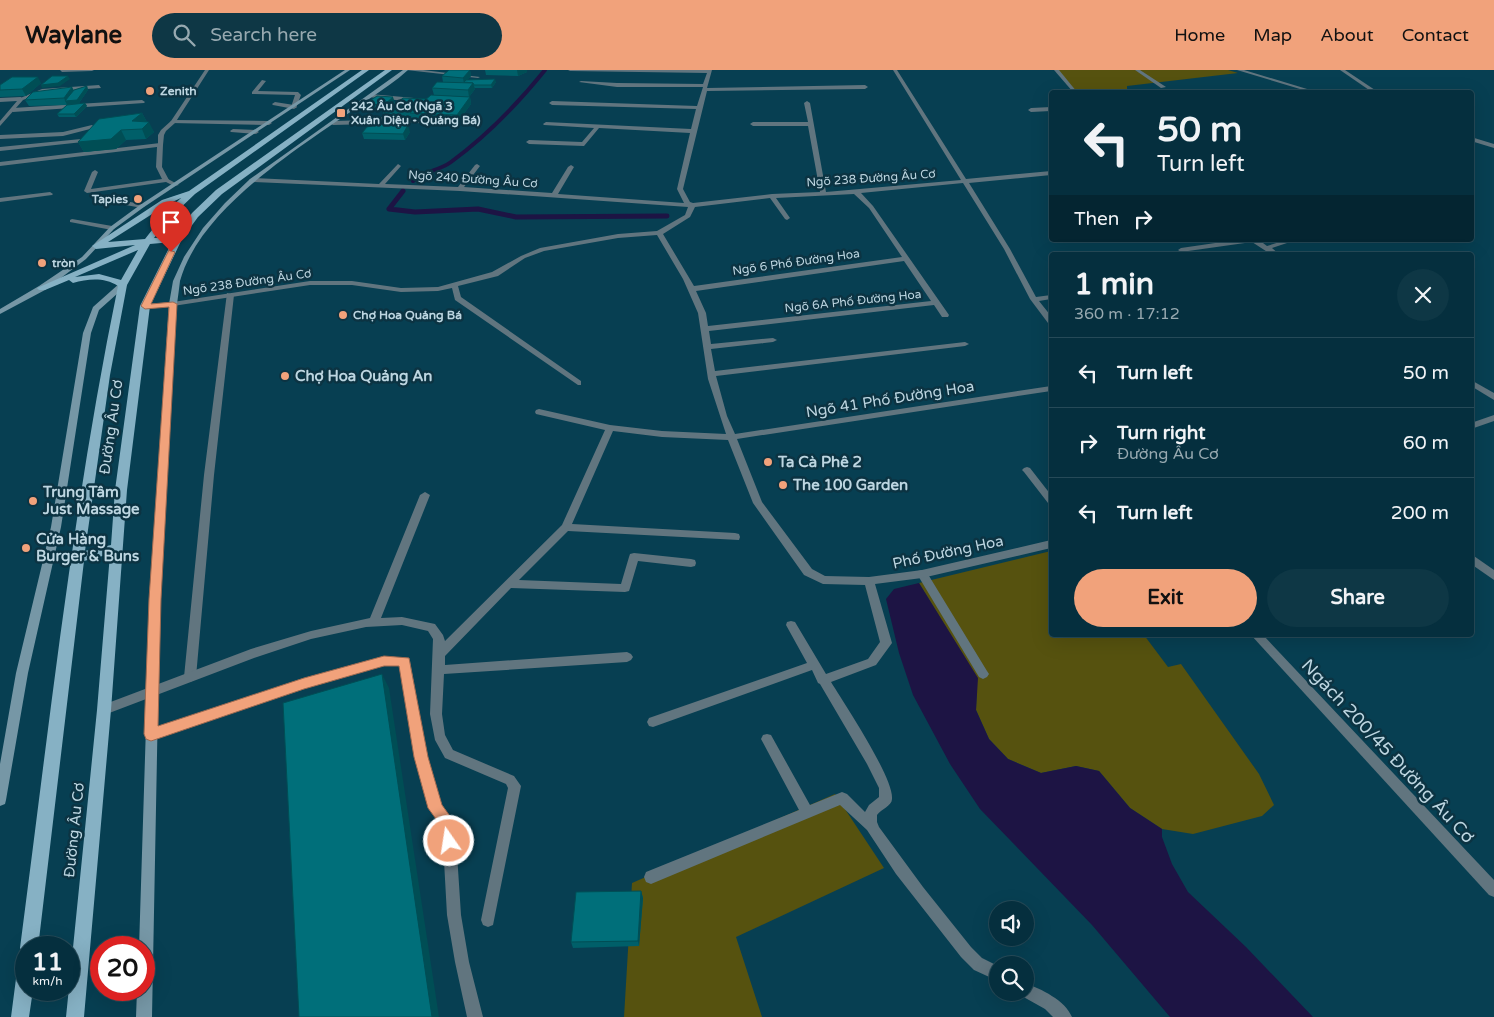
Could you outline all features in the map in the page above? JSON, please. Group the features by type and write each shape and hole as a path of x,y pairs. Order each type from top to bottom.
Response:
{"main road":[{"name":"Đường Âu Cơ","path":"31,936 78,558 105,375 123,285 146,242 170,213 192,192 366,70"},
{"name":"Đường Âu Cơ","path":"75,1017 104,710 121,490 145,306 178,240 195,215 219,192 389,70"},
{"path":"96,246 165,202 192,192"},
{"path":"96,246 178,240"},
{"path":"42,288 146,242"},
{"path":"42,288 86,277 110,278 123,285"},
{"path":"78,558 116,548"},
{"path":"20,1017 22,1001"}],"street":[{"path":"62,72 92,70"},
{"path":"166,180 159,167 161,135 174,122 207,70"},
{"path":"0,312 42,288 84,258 112,228 142,206 348,70"},
{"path":"144,1017 155,599 173,304 177,280 187,258 205,229 252,180 407,70 478,77"},
{"path":"570,70 710,71 693,131 680,189 687,203 692,205"},
{"path":"895,70 963,182 1007,249 1034,299 1049,318"},
{"path":"1056,70 1073,90"},
{"path":"1137,70 1163,87"},
{"path":"1239,70 1307,90"},
{"path":"1342,70 1372,90"},
{"path":"264,81 253,92 296,94 298,95 294,107"},
{"path":"580,82 705,88 865,87"},
{"path":"0,100 21,99 42,91 99,87"},
{"path":"370,96 421,100"},
{"path":"0,124 21,99"},
{"path":"13,110 142,102"},
{"path":"552,103 699,108"},
{"path":"807,103 823,194"},
{"path":"275,104 294,107"},
{"path":"1031,110 1049,109"},
{"path":"333,123 370,122 382,119 450,123"},
{"path":"174,122 269,123"},
{"path":"546,124 693,131"},
{"path":"753,124 811,124"},
{"path":"529,142 584,144 598,126"},
{"path":"0,137 63,134 92,128"},
{"path":"233,131 256,132"},
{"path":"1474,140 1494,146"},
{"path":"0,149 81,141"},
{"path":"0,164 160,145"},
{"path":"381,184 398,166"},
{"path":"460,189 477,166"},
{"path":"554,195 571,167"},
{"path":"95,172 87,191 166,180 176,185"},
{"name":"Ngõ 238 Đường Âu Cơ","path":"145,306 173,304 310,283 352,283 418,290 438,289 455,286 494,274 523,257 542,249 618,236 659,233 688,216 692,205 772,196 856,192 1049,173"},
{"name":"Ngõ 240 Đường Âu Cơ","path":"252,180 381,184 692,205"},
{"name":"Ngõ 6A Phố Đường Hoa","path":"705,329 936,303 896,247 871,207 856,192"},
{"path":"0,200 50,194"},
{"path":"772,196 787,218"},
{"path":"106,200 142,206"},
{"path":"72,221 112,228"},
{"name":"Phố Đường Hoa","path":"659,233 691,289 702,313 711,374 723,416 758,503 808,572 823,580 869,581 922,574 1049,544"},
{"path":"1181,250 1236,242"},
{"path":"1257,242 1272,252"},
{"path":"1266,248 1286,242"},
{"name":"Ngõ 6 Phố Đường Hoa","path":"691,289 905,259"},
{"name":"Đường Âu Cơ","path":"0,800 22,672 56,527 87,333 96,309 123,285"},
{"path":"455,286 458,298 578,383"},
{"path":"190,677 209,475 230,295"},
{"path":"1034,299 1049,297"},
{"path":"936,303 945,315"},
{"path":"708,347 773,340"},
{"path":"711,374 965,344"},
{"path":"1474,384 1494,397"},
{"name":"Ngõ 41 Phố Đường Hoa","path":"539,412 610,428 662,434 733,437 1049,388"},
{"path":"1474,425 1494,418"},
{"path":"439,654 566,527 610,428"},
{"path":"1027,470 1049,498"},
{"path":"374,623 425,495"},
{"path":"566,527 735,537"},
{"path":"509,584 625,588 634,557 691,563"},
{"path":"1474,560 1494,576"},
{"path":"922,574 983,674"},
{"path":"822,680 872,662 886,643 869,581"},
{"path":"104,710 251,654 311,635 374,623 402,621 432,628 439,638 436,714 439,736 449,754 510,780 515,786 488,920"},
{"path":"791,625 871,760 885,788 886,800 876,804 872,812 870,825"},
{"name":"Ngách 200/45 Đường Âu Cơ","path":"1258,637 1494,890"},
{"path":"439,670 627,657"},
{"path":"151,734 304,683 384,661 404,661 421,757 436,808 448,823 454,915 462,962 475,1017"},
{"path":"653,722 814,665"},
{"path":"766,739 807,812"},
{"path":"651,877 842,798 870,825 898,867 975,962 989,969"},
{"path":"1034,995 1050,1004 1064,1017"}],"shaded area":[{"path":"1057,70 1228,70 1238,73 1127,86 1127,90 1074,90"},
{"path":"1049,551 1049,637 1146,637 1168,667 1181,664 1259,774 1274,805 1262,816 1193,834 1162,829 1130,808 1099,771 1076,766 1041,773 1008,759 989,739 976,710 977,678 919,583"},
{"path":"919,583 978,678 976,710 989,739 1008,759 1041,773 1076,766 1099,771 1130,808 1162,829 1162,837 1172,864 1188,892 1246,947 1313,1017 1170,1017 1092,925 980,809 950,764 913,695 899,653 886,599 894,589"},
{"path":"835,794 884,868 736,937 762,1017 624,1017 632,883"}],"building":[{"path":"449,70 470,70 463,78 442,76"},
{"path":"52,76 68,76 58,83 41,85"},
{"path":"12,77 38,77 22,89 0,90 0,85"},
{"path":"495,79 491,85 474,85 473,83 464,82 466,80"},
{"path":"437,82 473,83 468,90 432,88"},
{"path":"87,86 77,100 65,101 74,90"},
{"path":"72,87 64,98 25,100 33,92"},
{"path":"431,95 470,97 457,115 410,113"},
{"path":"377,96 393,97 384,105 365,104"},
{"path":"403,98 426,99 420,105 418,103 398,102"},
{"path":"390,102 418,103 410,110 382,109"},
{"path":"85,103 74,114 57,114 67,105"},
{"path":"142,113 132,121 149,122 142,129 121,130 111,139 78,142 99,119"},
{"path":"379,124 408,125 403,134 362,133 367,127"},
{"path":"382,674 432,1017 299,1017 283,703"},
{"path":"641,891 638,941 571,942 576,892"}],"waterway":[{"path":"413,181 421,175 446,165 489,131 545,70"},
{"path":"403,191 389,209 415,212 478,209 516,217 667,216"}],"place":[{"name":"Zenith","path":"150,91"},
{"name":"242 Âu Cơ (Ngã 3 Xuân Diệu - Quảng Bá)","path":"341,113"},
{"name":"Tapies","path":"138,199"},
{"name":"tròn","path":"42,263"},
{"name":"Chợ Hoa Quảng Bá","path":"343,315"},
{"name":"Chợ Hoa Quảng An","path":"285,376"},
{"name":"Ta Cà Phê 2","path":"768,462"},
{"name":"The 100 Garden","path":"783,485"},
{"name":"Trung Tâm Just Massage","path":"33,501"},
{"name":"Cửa Hàng Burger & Buns","path":"26,548"}],"route":[{"path":"171,252 145,306 173,304 170,387 155,599 151,734 304,683 384,661 404,661 421,757 436,808 448,823 449,841"}]}
